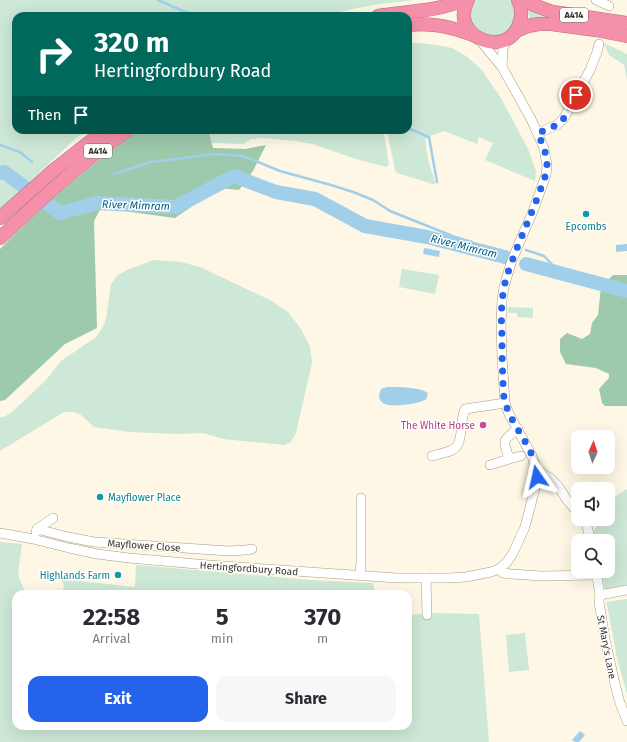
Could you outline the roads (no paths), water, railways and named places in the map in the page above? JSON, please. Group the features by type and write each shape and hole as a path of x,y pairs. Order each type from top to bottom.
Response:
{"highway":[{"path":"410,12 445,7 463,0"},
{"path":"468,0 464,10 464,17 469,30 476,37"},
{"path":"412,25 427,24 442,26 485,41 500,42 511,35 519,25 521,10 518,0"},
{"name":"A414","path":"523,0 553,12 627,23"},
{"name":"A414","path":"511,35 528,26 551,24 627,36"},
{"name":"A414","path":"0,218 55,169 100,134"},
{"name":"A414","path":"0,238 69,175 104,146 122,134"}],"street":[{"path":"596,0 609,6"},
{"path":"502,67 503,49 511,35"},
{"path":"476,37 502,67 538,133 544,148 547,166 546,175 532,214 522,234 511,263 504,287 502,312 502,357 505,404 509,414 530,450 536,470 536,488 525,527 513,553 507,562 499,569 503,573 517,575 542,576 571,574"},
{"path":"538,133 557,125 564,118 590,70 597,52 598,44"},
{"path":"432,456 451,450 458,446 465,409 505,404"},
{"path":"509,459 504,442 506,438 518,429"},
{"path":"490,465 521,456"},
{"path":"536,470 550,478 571,504"},
{"path":"360,575 361,498"},
{"path":"33,539 37,529 53,518"},
{"name":"Mayflower Close","path":"37,529 94,542 229,551 252,549"},
{"name":"Hertingfordbury Road","path":"0,533 97,554 215,565 397,578 466,577 499,569"},
{"path":"426,578 427,616"},
{"name":"St Mary's Lane","path":"598,578 600,595 599,602 609,658 620,703 627,721"},
{"path":"600,595 627,590"}],"water":[{"path":"627,244 627,251 616,252 616,245"},
{"path":"424,248 440,251 439,257 423,254"},
{"path":"387,387 414,388 428,393 427,398 423,401 405,405 386,404 381,401 379,395 381,389"},
{"path":"580,731 585,735 579,742 575,742 572,740"}],"waterway":[{"path":"158,0 185,12"},
{"path":"412,130 429,137 437,182"},
{"path":"0,145 20,152 32,162"},
{"path":"114,174 151,162 213,154 243,156 280,171 353,192 373,200 390,211 455,237 472,242"},
{"name":"River Mimram","path":"0,173 4,172 60,213 97,203 176,207 234,176 276,192 315,199 365,226 427,237 505,257"},
{"path":"526,250 544,256 561,274"},
{"name":"River Mimram","path":"526,264 627,291"}],"place":[{"name":"Epcombs","path":"586,214"},
{"name":"The White Horse","path":"483,425"},
{"name":"Mayflower Place","path":"100,497"},
{"name":"Highlands Farm","path":"118,575"}]}
